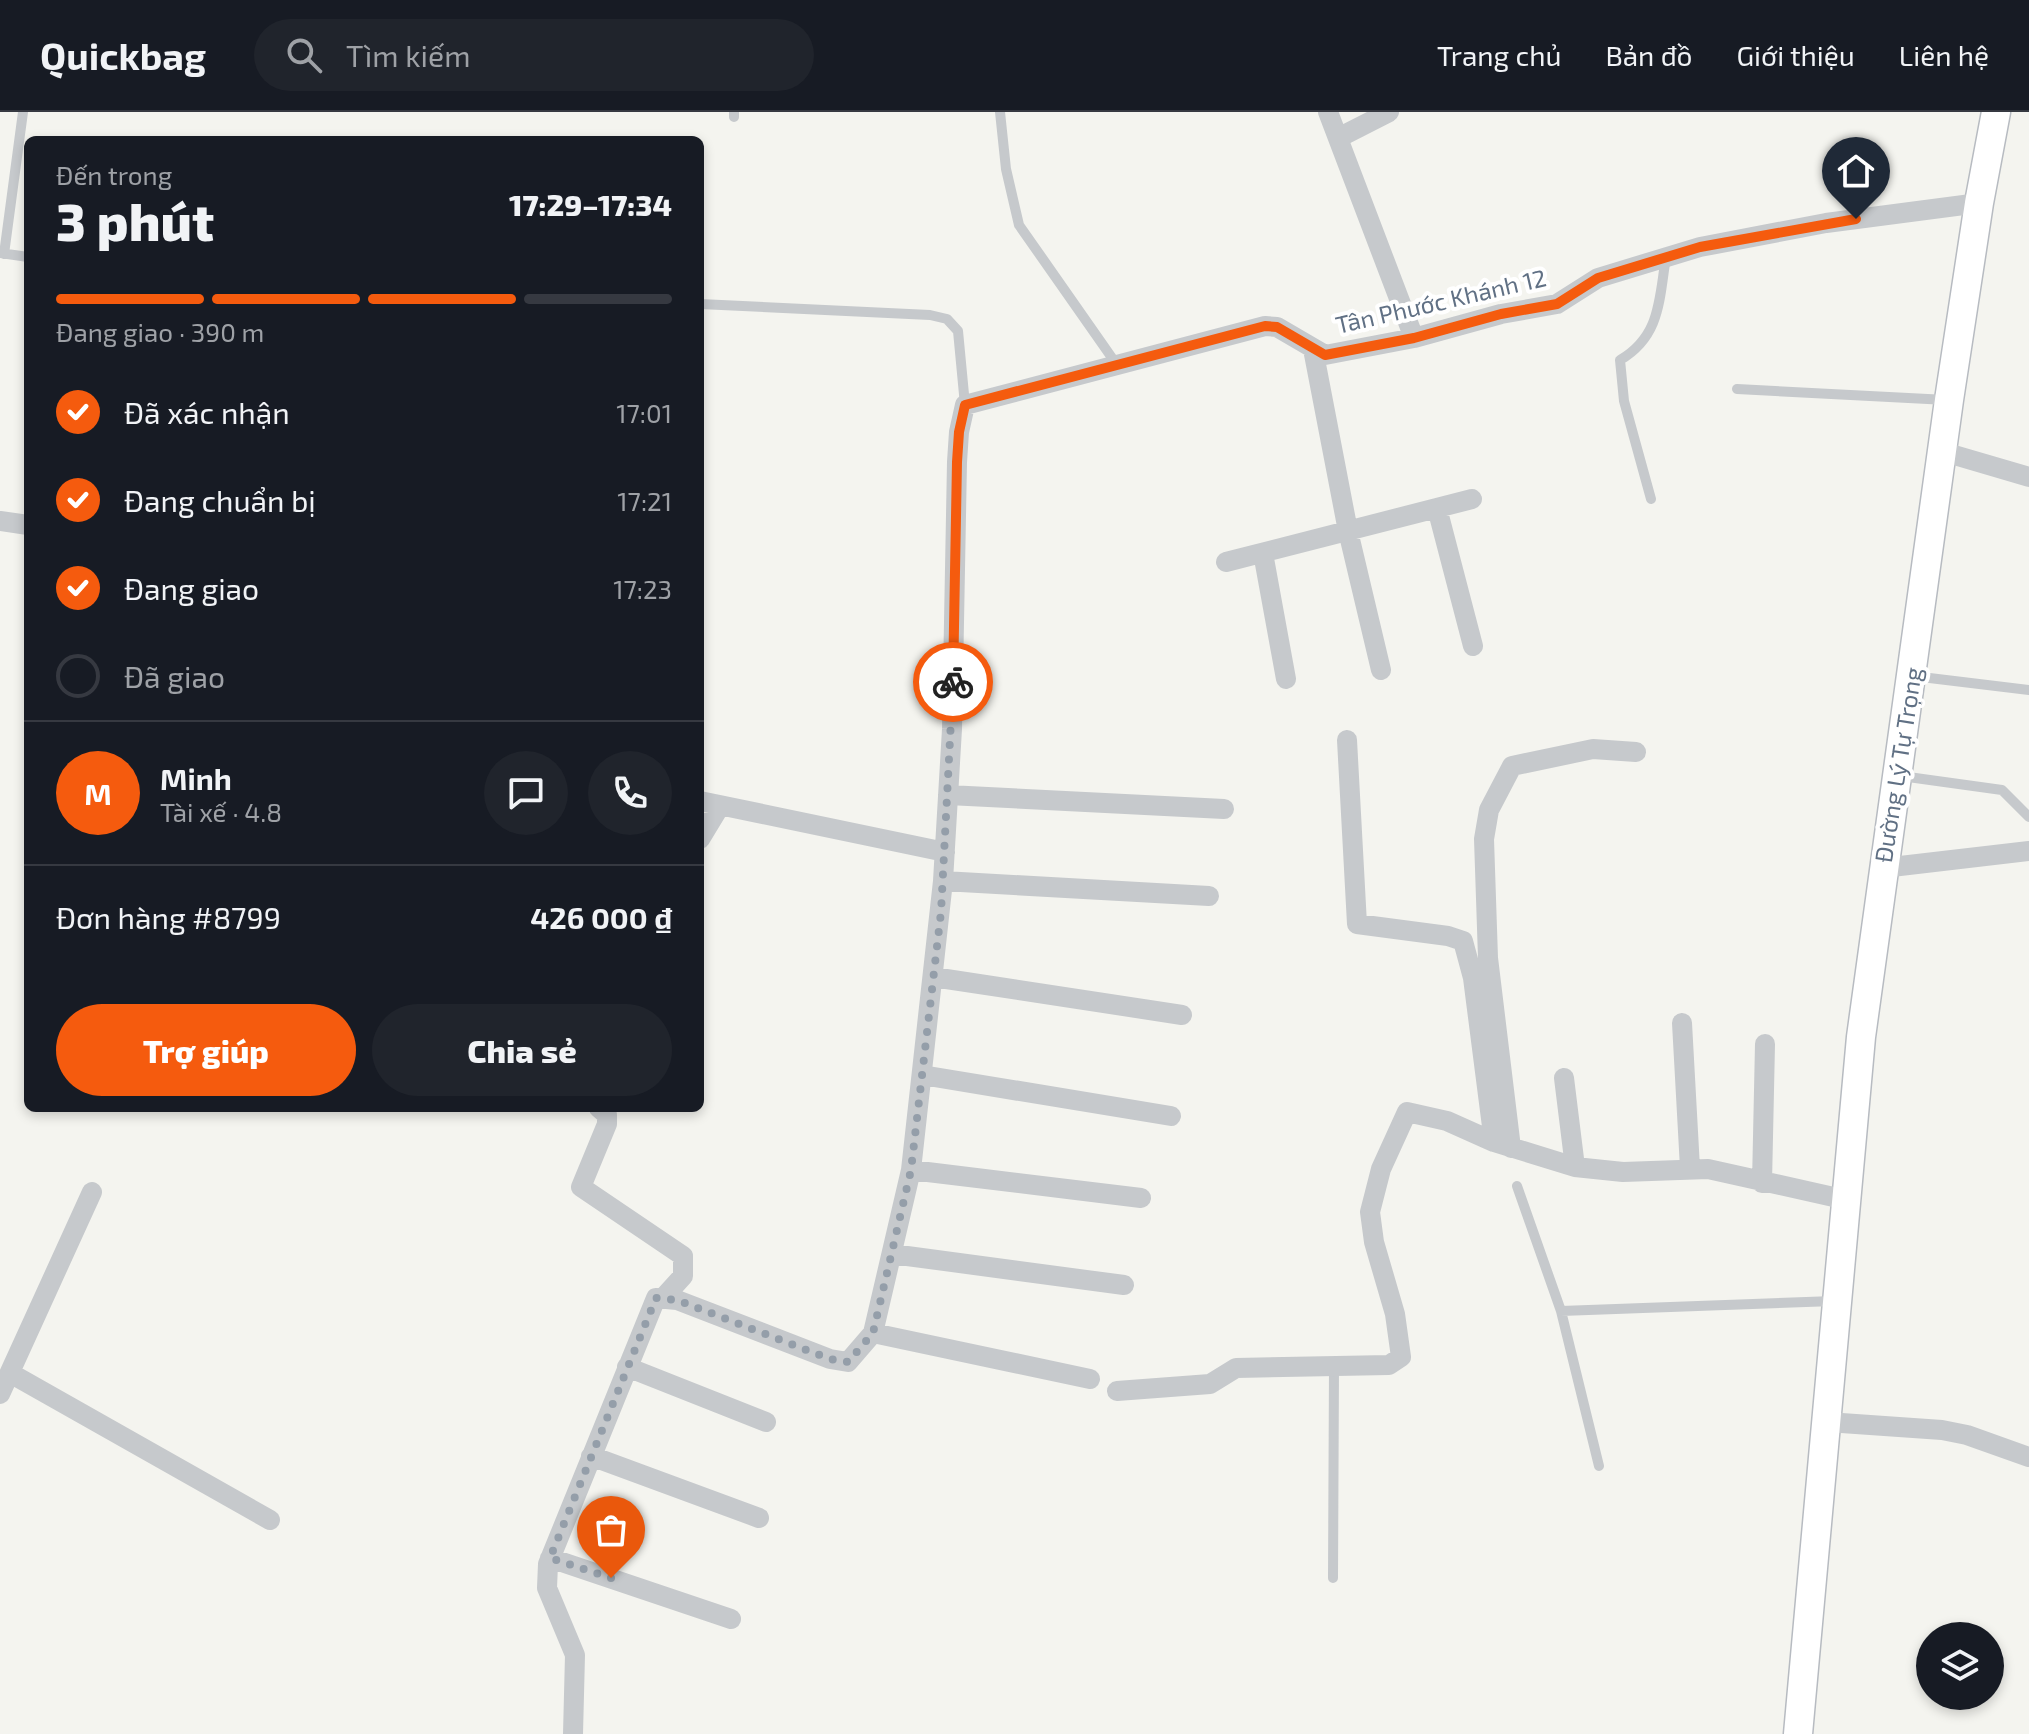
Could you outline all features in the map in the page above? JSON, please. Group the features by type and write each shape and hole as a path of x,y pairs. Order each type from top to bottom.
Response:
{"main road":[{"name":"Đường Lý Tự Trọng","path":"1798,1734 1861,1037 1949,400 1996,112"}],"street":[{"path":"1328,112 1414,338"},
{"path":"1338,138 1389,112"},
{"name":"Tân Phước Khánh 12","path":"965,405 1265,326 1277,327 1325,355 1414,338 1501,314 1557,304 1598,278 1700,247 1826,223 1979,203"},
{"path":"1313,349 1348,531 1381,670"},
{"path":"573,1734 575,1655 565,1638 547,1588 550,1558 656,1298 664,1297 830,1359 848,1362 873,1333 911,1170 943,881 953,714 957,462 965,405"},
{"path":"1944,452 2029,477"},
{"path":"1226,562 1472,499"},
{"path":"1437,508 1473,646"},
{"path":"0,521 24,524"},
{"path":"1263,553 1286,679"},
{"path":"1347,740 1357,924 1448,936 1463,941 1473,978 1502,1145"},
{"path":"1502,1145 1488,958 1484,839 1489,810 1512,766 1593,749 1636,752"},
{"path":"948,795 1224,809"},
{"path":"704,802 945,852"},
{"path":"704,832 720,806"},
{"path":"1883,868 2029,851"},
{"path":"943,881 1209,896"},
{"path":"933,977 1182,1015"},
{"path":"1682,1023 1690,1168"},
{"path":"1762,1183 1765,1044"},
{"path":"922,1075 1171,1116"},
{"path":"1564,1078 1575,1167"},
{"path":"604,1112 607,1115 607,1124 581,1187 683,1256 683,1276 664,1297"},
{"path":"1117,1391 1210,1384 1236,1368 1389,1365 1401,1357 1395,1314 1374,1242 1370,1212 1381,1169 1407,1112 1447,1121 1502,1145 1575,1167 1623,1172 1708,1169 1847,1200"},
{"path":"911,1170 1141,1198"},
{"path":"0,1394 92,1192"},
{"path":"892,1254 1124,1285"},
{"path":"873,1333 1090,1379"},
{"path":"627,1367 766,1422"},
{"path":"10,1373 270,1520"},
{"path":"1827,1422 1942,1430 1967,1435 2029,1457"},
{"path":"591,1456 759,1518"},
{"path":"550,1558 731,1619"}],"lane":[{"path":"23,112 2,253 24,256"},
{"path":"1000,112 1006,169 1019,225 1118,366"},
{"path":"1651,499 1624,401 1620,360 1633,352 1654,327 1666,257"},
{"path":"704,304 930,315 947,319 958,331 965,405"},
{"path":"1737,389 1949,400"},
{"path":"1913,676 2029,690"},
{"path":"1899,776 2002,790 2029,817"},
{"path":"1517,1186 1561,1311 1599,1466"},
{"path":"1561,1311 1836,1301"},
{"path":"1333,1578 1334,1367"}],"way so far":[{"path":"611,1578 550,1558 656,1298 677,1300 830,1359 848,1362 873,1333 911,1170 941,912 953,682"}],"route":[{"path":"953,682 957,462 965,405 1265,326 1277,327 1325,355 1414,338 1501,314 1557,304 1598,278 1700,247 1856,219"}]}
